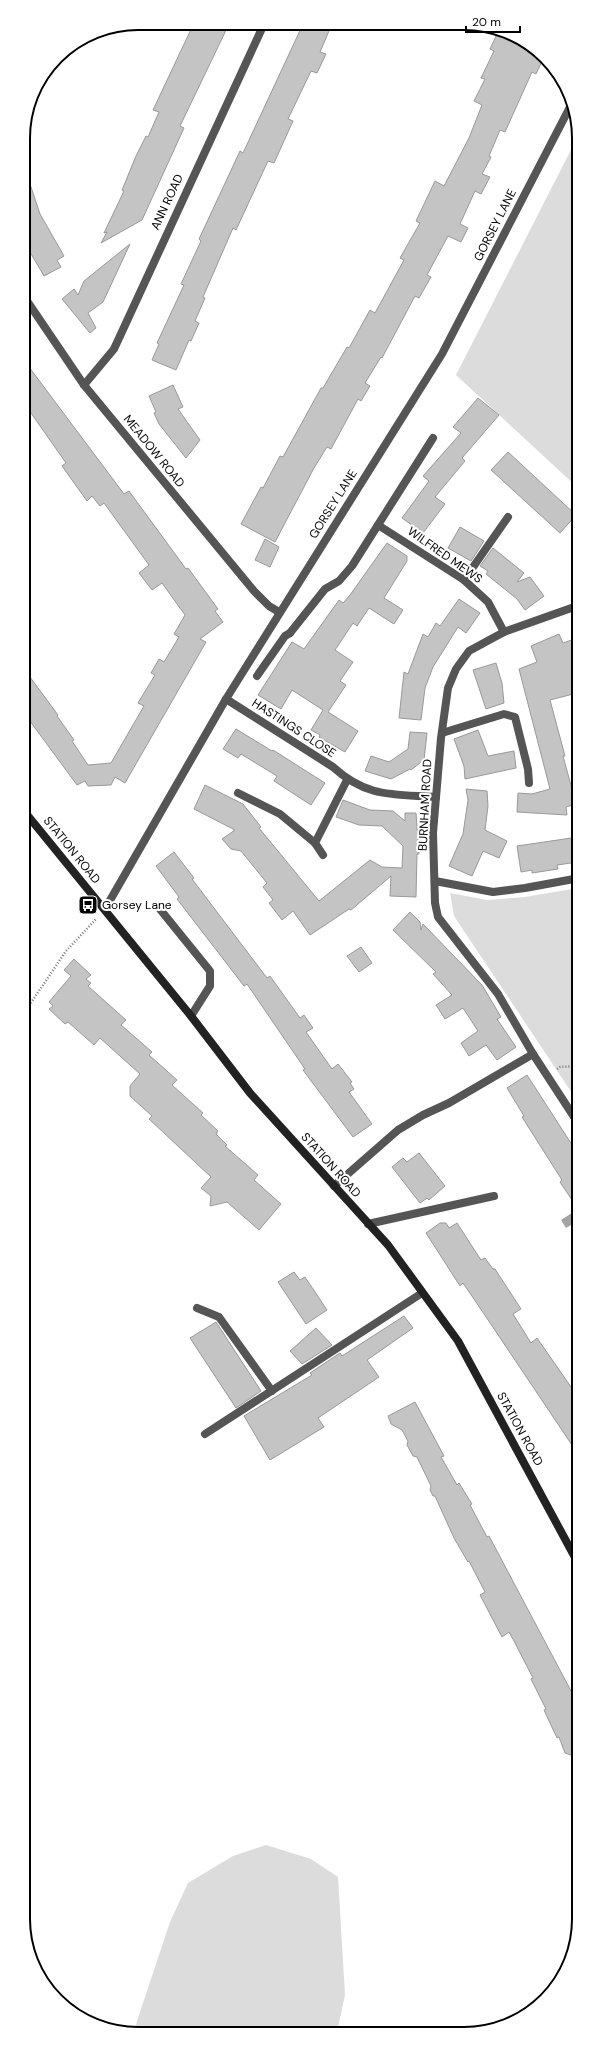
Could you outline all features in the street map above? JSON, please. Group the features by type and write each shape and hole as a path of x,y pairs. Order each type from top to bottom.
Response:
{"street":[{"name":"ANN ROAD","path":"84,385 114,349 261,30"},
{"name":"GORSEY LANE","path":"105,910 226,699 279,612 442,354 568,111"},
{"name":"MEADOW ROAD","path":"30,305 84,385 254,591 269,606 279,612"},
{"path":"257,676 285,636 290,633 325,589 340,581 352,566 433,438"},
{"path":"464,580 508,517"},
{"name":"WILFRED MEWS","path":"378,524 464,580 488,602 504,632"},
{"name":"BURNHAM ROAD","path":"572,608 504,632 469,651 456,669 448,688 442,733 433,833 435,903 438,917 498,994 572,1114"},
{"name":"HASTINGS CLOSE","path":"226,699 333,767 347,780 368,790 383,793 436,797"},
{"path":"442,733 504,714 515,717 523,746 529,783"},
{"path":"315,843 347,780"},
{"path":"238,793 280,814 315,843 323,855"},
{"name":"STATION ROAD","path":"30,817 250,1093 388,1245 458,1342 572,1552"},
{"path":"435,881 493,892 572,879"},
{"path":"159,908 210,971 210,986 190,1016"},
{"path":"334,1186 398,1130 423,1115 449,1104 534,1054"},
{"path":"368,1224 494,1196"},
{"path":"205,1434 422,1293"},
{"path":"197,1308 219,1317 272,1391"}],"path":[{"path":"30,1004 66,951 105,910"},
{"path":"548,1076 560,1067 572,1066"}],"shaded area":[{"path":"572,148 572,482 456,375"},
{"path":"572,889 572,1093 454,916 450,893 487,900 525,897"},
{"path":"572,1213 572,1224 566,1228 561,1220"},
{"path":"266,1845 311,1859 338,1877 345,1995 338,2027 136,2027 170,1922 188,1883 233,1856"}],"building":[{"path":"191,30 226,30 180,126 184,128 142,220 101,243 107,232 104,233 124,191 122,190 136,156 146,136 148,137 159,112 153,110"},
{"path":"300,30 329,30 320,52 326,54 317,73 311,71 288,119 293,121 274,163 268,161 236,230 233,228 203,297 205,298 195,321 199,323 191,341 189,340 176,370 152,360 159,344 157,343 184,285 181,284 201,241 199,239 240,151 243,153"},
{"path":"496,35 512,41 527,50 541,63 536,74 532,72 505,132 500,130 489,156 491,157 482,174 490,177 481,194 475,191 460,224 468,228 461,242 448,236 427,275 431,277 419,298 415,296 382,358 381,357 365,383 370,386 361,401 358,399 331,449 327,447 314,468 275,542 241,524 261,487 263,488 280,456 283,457 321,388 323,388 347,347 349,348 370,310 375,313 404,260 400,258 420,223 416,221 435,181 444,186 469,138 482,105 474,101 485,79 481,78 494,51 490,49"},
{"path":"30,184 40,214 64,256 57,260 61,267 44,276 30,252"},
{"path":"130,244 103,302 88,313 96,328 90,333 62,299 74,289 78,295 84,281"},
{"path":"30,368 124,494 129,491 186,569 188,568 218,609 215,611 223,622 200,639 206,642 125,783 115,777 111,785 88,786 85,781 77,785 30,721 30,677 58,715 57,716 74,740 72,741 88,765 111,763 144,706 138,703 155,675 151,673 159,659 164,662 179,637 174,634 185,615 162,583 152,590 139,573 149,565 104,503 100,506 92,496 87,501 62,466 66,463 30,412"},
{"path":"173,385 183,407 178,409 200,440 186,458 159,424 154,413 156,412 149,396"},
{"path":"478,398 499,415 462,458 465,461 435,497 445,504 423,533 402,518 429,481 423,476 461,433 453,427"},
{"path":"508,452 572,511 572,520 560,533 491,470"},
{"path":"460,527 484,541 471,561 448,548"},
{"path":"265,539 279,547 270,567 255,560"},
{"path":"387,543 407,556 407,561 384,598 403,610 394,624 369,608 357,626 353,623 335,650 353,662 340,681 346,685 328,712 358,731 345,752 319,737 320,735 311,730 323,710 292,690 281,709 258,695 292,642 304,649 339,600 343,603 350,595"},
{"path":"493,548 524,573 517,582 530,577 544,596 525,610 517,599 486,574 488,571 480,566"},
{"path":"459,599 480,613 466,633 458,627 433,667 425,688 421,720 399,718 404,672 408,674 423,634 428,637 436,623 440,626"},
{"path":"559,634 563,643 572,640 572,694 550,700 572,789 572,805 566,807 567,815 517,812 518,793 532,794 550,789 519,669 537,662 531,646"},
{"path":"496,663 502,683 504,703 486,709 473,670"},
{"path":"236,729 272,751 273,750 325,783 311,805 274,781 277,776 241,754 238,758 223,749"},
{"path":"478,730 488,756 514,751 516,768 465,779 464,766 454,739"},
{"path":"410,732 427,733 424,760 411,770 410,769 391,779 365,771 371,756 389,762 408,749"},
{"path":"205,785 243,804 261,827 259,828 319,901 370,860 382,867 402,868 403,846 382,826 359,825 336,817 343,800 370,810 393,811 405,821 405,813 416,813 419,854 417,854 416,897 390,896 391,876 351,910 349,909 310,935 293,911 282,920 269,903 273,900 263,887 267,883 241,851 231,849 222,839 235,830 194,809"},
{"path":"466,789 487,791 488,806 485,830 507,841 499,858 483,851 472,876 449,866 463,834 468,800"},
{"path":"572,838 572,863 557,865 558,869 532,873 532,870 521,872 517,846"},
{"path":"174,852 194,878 192,879 267,978 270,976 300,1018 304,1015 313,1028 306,1032 332,1069 338,1064 352,1082 350,1083 354,1089 349,1092 372,1124 353,1137 303,1070 305,1069 247,984 244,986 177,899 179,897 156,866"},
{"path":"410,912 420,922 421,930 423,924 482,985 501,1017 497,1019 516,1047 497,1060 486,1045 469,1056 461,1043 478,1031 463,1008 445,1019 436,1005 452,995 433,974 436,972 393,930"},
{"path":"361,947 372,963 359,972 347,956"},
{"path":"74,959 91,975 86,979 91,983 88,986 126,1020 121,1025 152,1052 149,1055 177,1080 172,1085 203,1113 201,1115 218,1131 216,1134 227,1145 225,1146 258,1175 254,1180 281,1204 259,1230 227,1202 210,1206 211,1196 201,1188 211,1177 149,1119 152,1116 130,1096 130,1086 140,1074 100,1038 94,1045 68,1022 65,1024 49,1009 53,1006 49,1002 71,976 64,970"},
{"path":"527,1075 572,1145 572,1200 560,1182 562,1180 522,1117 524,1116 507,1088"},
{"path":"419,1153 445,1186 429,1200 427,1198 420,1203 392,1167 403,1158 407,1162"},
{"path":"440,1223 446,1223 449,1228 457,1223 481,1260 485,1258 493,1269 495,1269 521,1309 513,1314 531,1343 537,1338 572,1388 572,1445 463,1283 460,1286 426,1233"},
{"path":"294,1272 300,1280 305,1277 327,1310 306,1324 278,1282"},
{"path":"404,1316 413,1328 367,1360 379,1377 318,1418 324,1427 270,1460 244,1416 312,1375 310,1373 340,1353 342,1356"},
{"path":"216,1322 261,1391 236,1408 190,1338"},
{"path":"316,1328 332,1345 302,1364 290,1351"},
{"path":"415,1402 444,1456 441,1457 457,1485 459,1483 472,1504 470,1505 487,1537 489,1536 572,1693 572,1756 565,1753 559,1737 557,1738 544,1710 546,1709 531,1679 533,1678 509,1632 502,1637 480,1595 485,1592 469,1561 468,1562 454,1538 435,1496 433,1496 430,1490 431,1486 417,1457 413,1456 407,1445 408,1441 402,1430 391,1424 388,1416"}],"place":[{"name":"Gorsey Lane","path":"88,905"}]}
